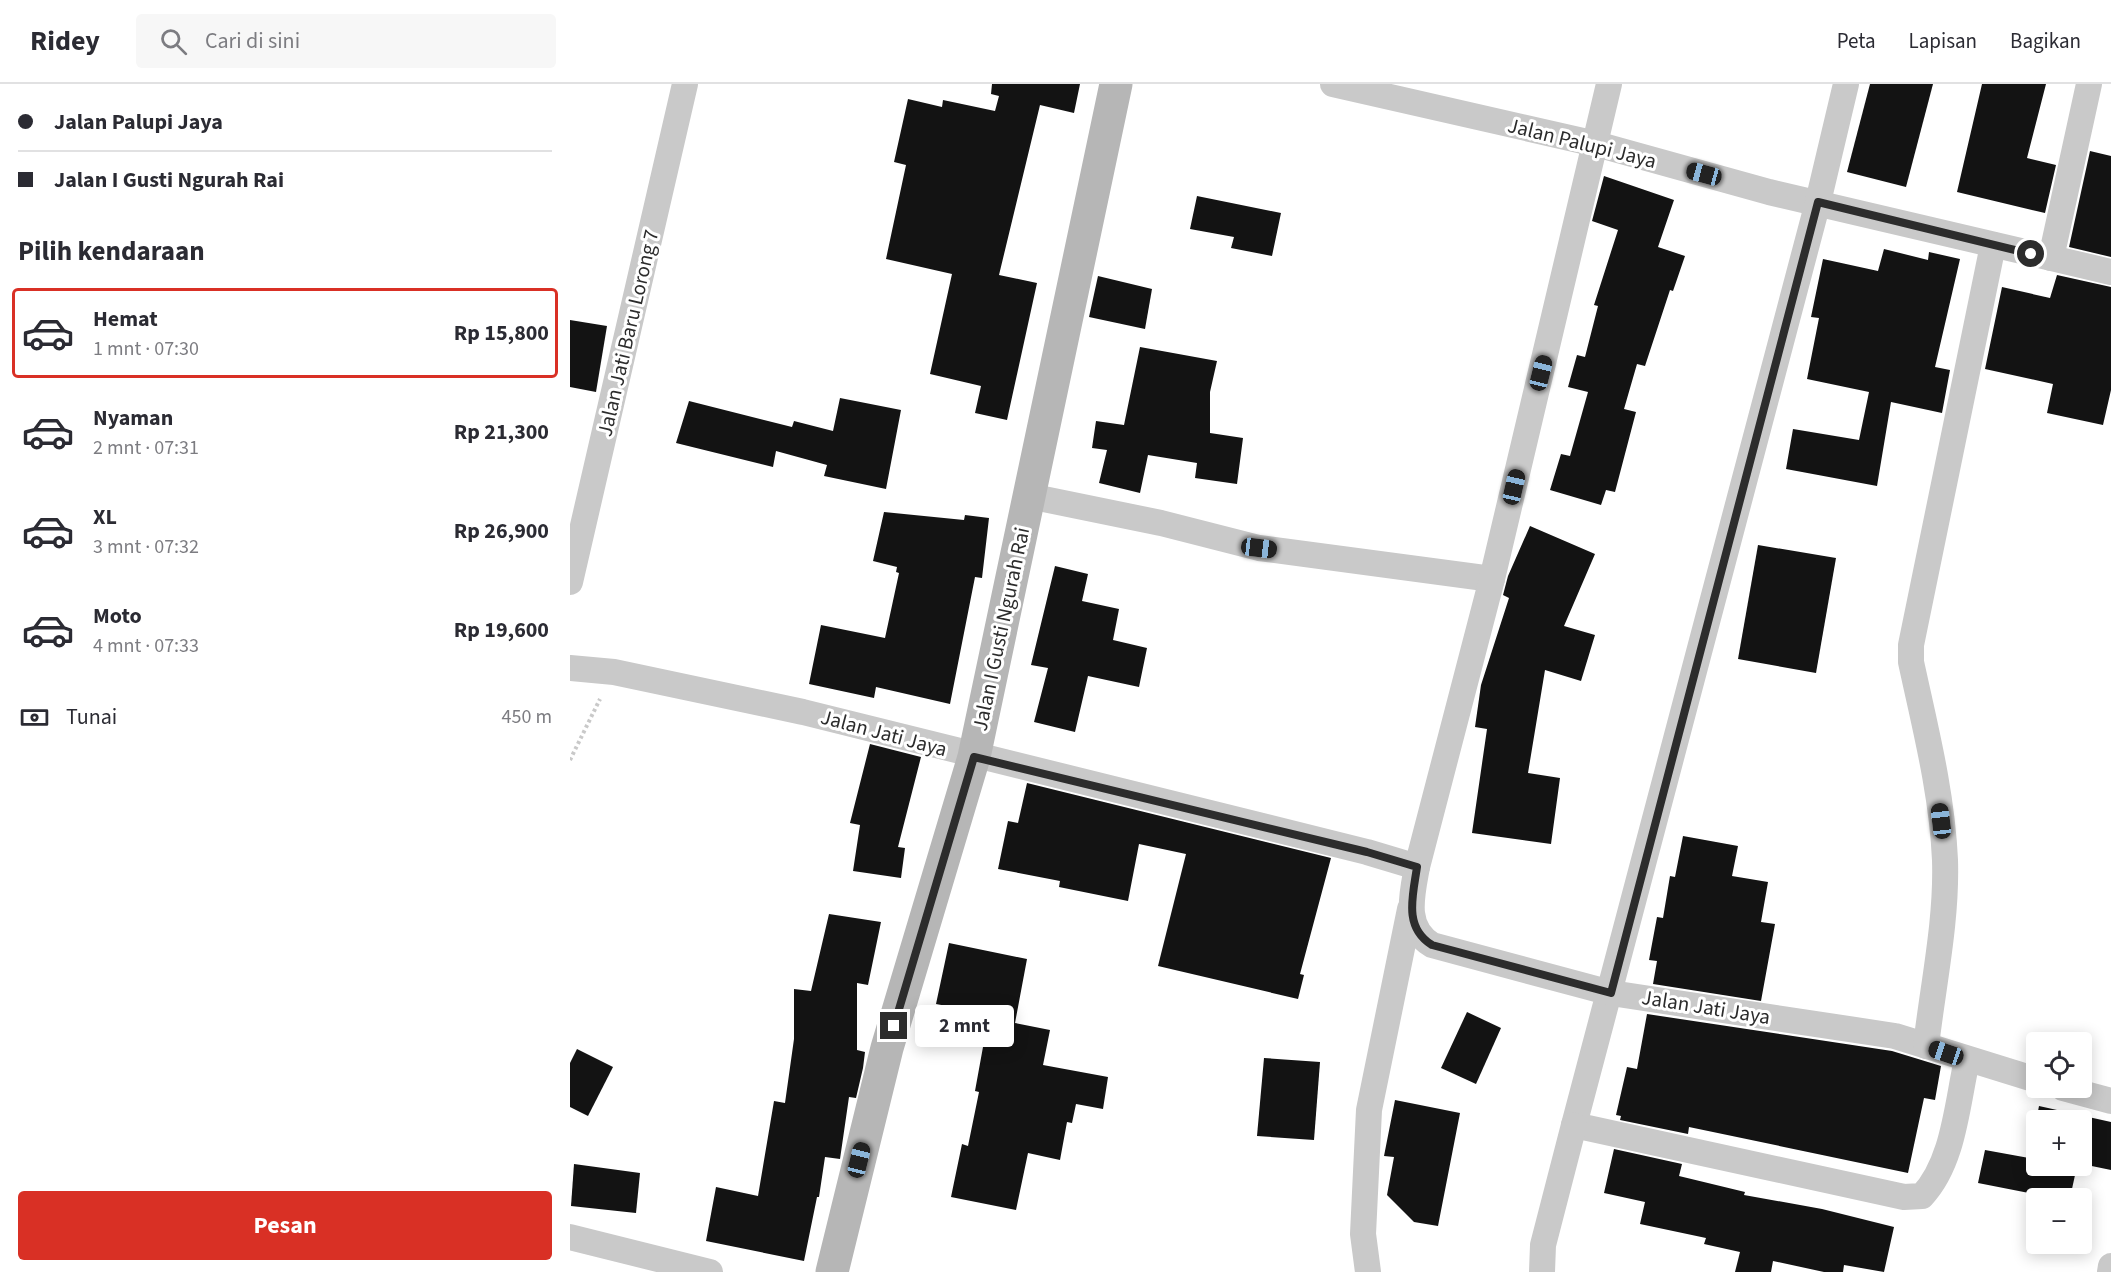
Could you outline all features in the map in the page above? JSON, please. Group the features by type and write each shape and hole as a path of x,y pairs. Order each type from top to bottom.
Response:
{"main road":[{"name":"Jalan I Gusti Ngurah Rai","path":"832,1272 887,1048 974,757 1116,84"}],"street":[{"name":"Jalan Jati Baru Lorong 7","path":"570,582 685,84"},
{"name":"Jalan Palupi Jaya","path":"1333,84 1596,144 1768,192 2111,272"},
{"path":"1417,867 1492,579 1609,84"},
{"path":"1542,1272 1543,1245 1818,202 1846,84"},
{"path":"2051,258 2089,84"},
{"path":"1926,1046 1942,918 1945,862 1934,765 1911,662 1911,645 1993,245"},
{"path":"1029,496 1161,523 1259,548 1492,579"},
{"name":"Jalan Jati Jaya","path":"570,668 614,672 802,712 974,757 1367,852 1417,867 1411,906 1416,931 1422,939 1432,945 1611,993 1895,1036 2026,1077"},
{"path":"1368,1272 1363,1234 1369,1110 1411,906"},
{"path":"1574,1125 1904,1197 1922,1196 1933,1185 1944,1164 1967,1060"},
{"path":"2092,1096 2111,1101"},
{"path":"570,1237 710,1272"},
{"path":"2110,1272 2111,1266"}],"path":[{"path":"570,760 614,672"}],"building":[{"path":"992,84 1080,84 1074,113 1040,105 999,275 1037,283 1007,420 975,413 981,386 930,374 952,274 886,259 906,165 894,162 908,99 942,107 943,100 995,111 999,96 991,94"},
{"path":"1870,84 1933,84 1906,187 1847,172"},
{"path":"1982,84 2046,84 2027,158 2056,165 2045,213 1957,192"},
{"path":"2090,151 2111,156 2111,257 2069,247"},
{"path":"1604,176 1674,200 1658,247 1685,256 1673,291 1670,290 1645,366 1637,364 1624,409 1636,412 1615,492 1606,490 1601,505 1550,490 1561,454 1570,456 1588,392 1568,387 1577,355 1585,357 1598,306 1594,305 1618,230 1592,221"},
{"path":"1197,196 1281,213 1272,256 1231,248 1234,237 1190,229"},
{"path":"1884,249 1928,260 1929,252 1960,259 1935,367 1950,370 1942,413 1891,402 1877,486 1786,469 1793,429 1859,440 1869,392 1807,379 1819,318 1811,317 1823,259 1878,271"},
{"path":"2057,275 2111,287 2111,390 2103,425 2047,413 2053,384 1985,369 2002,287 2050,298"},
{"path":"1098,276 1152,289 1145,329 1089,317"},
{"path":"570,320 607,326 596,392 570,387"},
{"path":"1140,347 1217,361 1210,392 1210,433 1243,438 1237,484 1195,478 1197,463 1148,455 1140,493 1099,483 1107,450 1092,448 1096,421 1124,425"},
{"path":"840,398 901,410 886,489 824,476 827,465 776,451 773,467 676,443 689,401 792,427 794,421 833,431"},
{"path":"884,512 964,520 965,515 989,518 982,578 975,577 950,704 876,687 874,698 809,684 821,625 885,638 899,573 896,572 897,567 873,561"},
{"path":"1530,526 1595,554 1564,626 1595,635 1581,681 1545,670 1528,773 1560,778 1551,844 1472,833 1487,729 1475,727 1481,685 1509,598 1503,595 1508,576"},
{"path":"1758,545 1836,558 1816,673 1738,659"},
{"path":"1055,566 1088,574 1082,601 1119,609 1113,640 1147,648 1139,687 1088,676 1075,732 1034,722 1048,668 1031,665"},
{"path":"870,744 921,757 898,847 905,848 901,878 853,871 860,825 850,823"},
{"path":"1027,783 1331,858 1300,974 1304,975 1298,999 1158,966 1186,854 1139,844 1128,901 1059,887 1060,881 998,869 1008,821 1018,823"},
{"path":"1683,836 1738,846 1732,876 1768,882 1761,922 1775,924 1761,1001 1653,984 1657,961 1649,960 1657,917 1663,918 1670,876 1675,877"},
{"path":"829,914 881,922 868,985 857,983 857,1050 865,1052 863,1068 856,1098 849,1097 840,1159 825,1157 819,1197 817,1197 804,1261 706,1241 716,1187 758,1196 774,1101 785,1103 794,1039 794,989 811,991"},
{"path":"949,943 1027,959 1015,1023 1050,1030 1043,1065 1108,1077 1103,1109 1076,1104 1072,1123 1067,1122 1060,1160 1028,1153 1016,1210 951,1197 962,1144 968,1146 979,1092 975,1091 989,1014 936,1004"},
{"path":"1467,1012 1501,1028 1476,1084 1441,1068"},
{"path":"1647,1014 1892,1051 1941,1066 1935,1100 1924,1098 1908,1173 1689,1127 1688,1134 1620,1120 1621,1116 1616,1115 1627,1067 1637,1069"},
{"path":"577,1049 613,1067 588,1116 570,1107 570,1063"},
{"path":"1264,1058 1320,1062 1314,1140 1257,1136"},
{"path":"1395,1100 1460,1113 1438,1226 1414,1222 1387,1195 1394,1157 1384,1156"},
{"path":"2039,1106 2057,1110 2038,1110"},
{"path":"2092,1118 2111,1122 2111,1170 2092,1166"},
{"path":"1614,1149 1682,1164 1679,1176 1745,1192 1744,1195 1822,1209 1894,1227 1884,1272 1844,1265 1843,1272 1824,1272 1773,1261 1771,1272 1735,1272 1740,1252 1704,1244 1706,1238 1640,1224 1645,1202 1604,1193"},
{"path":"1985,1150 2026,1157 2026,1176 2075,1176 2072,1188 2026,1188 2026,1192 1978,1183"},
{"path":"574,1164 640,1173 636,1213 571,1206"}],"route":[{"path":"894,1026 974,757 1367,852 1417,867 1411,906 1416,931 1422,939 1432,945 1611,993 1818,202 2031,254"}]}
